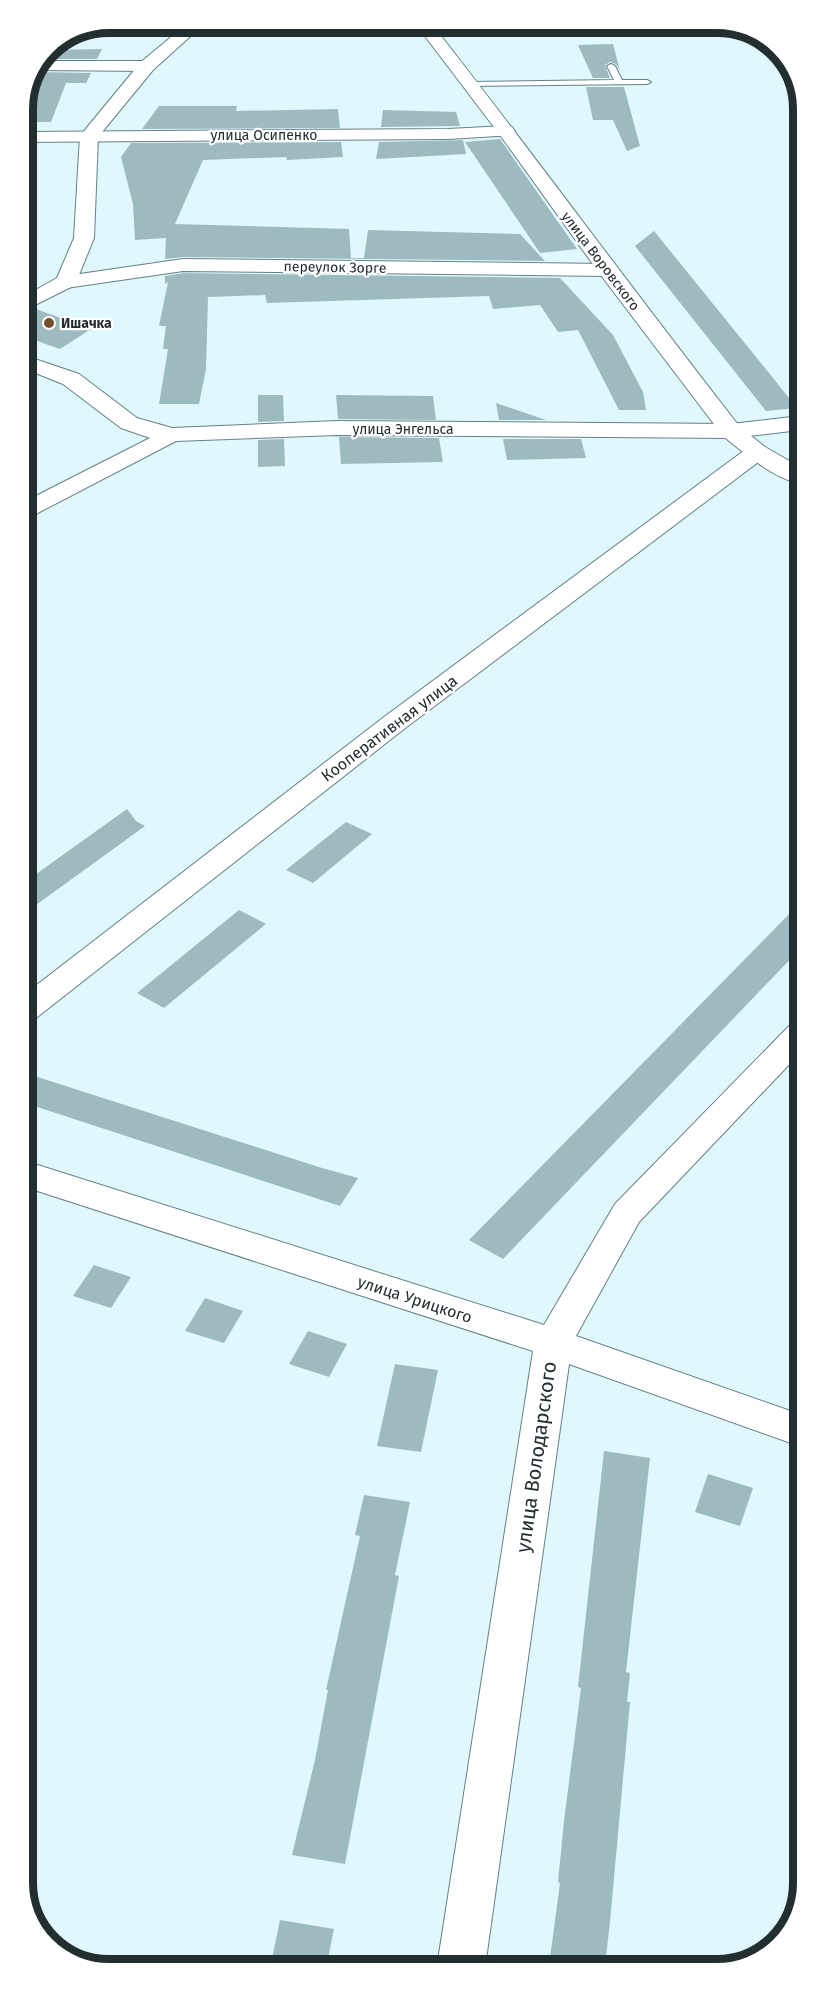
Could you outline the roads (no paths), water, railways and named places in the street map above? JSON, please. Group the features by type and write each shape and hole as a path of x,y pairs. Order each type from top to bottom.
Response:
{"street":[{"path":"33,300 66,282 84,238 89,136 147,66 184,33"},
{"name":"улица Воровского","path":"431,33 506,131 606,270 731,431 757,452 793,473"},
{"path":"47,66 147,66"},
{"name":"улица Осипенко","path":"33,137 448,134 506,131"},
{"name":"переулок Зорге","path":"66,282 183,265 606,270"},
{"path":"33,365 71,379 129,423 150,431 172,435"},
{"name":"улица Энгельса","path":"33,506 172,435 337,428 731,431 793,424"},
{"name":"Кооперативная улица","path":"33,1004 394,723 757,452"},
{"name":"улица Володарского","path":"462,1959 553,1343 627,1213 793,1041"},
{"name":"улица Урицкого","path":"33,1177 553,1343 793,1428"}],"lane":[{"path":"611,66 619,82"},
{"path":"470,84 647,82"}],"place":[{"name":"Ишачка","path":"49,323"}]}
